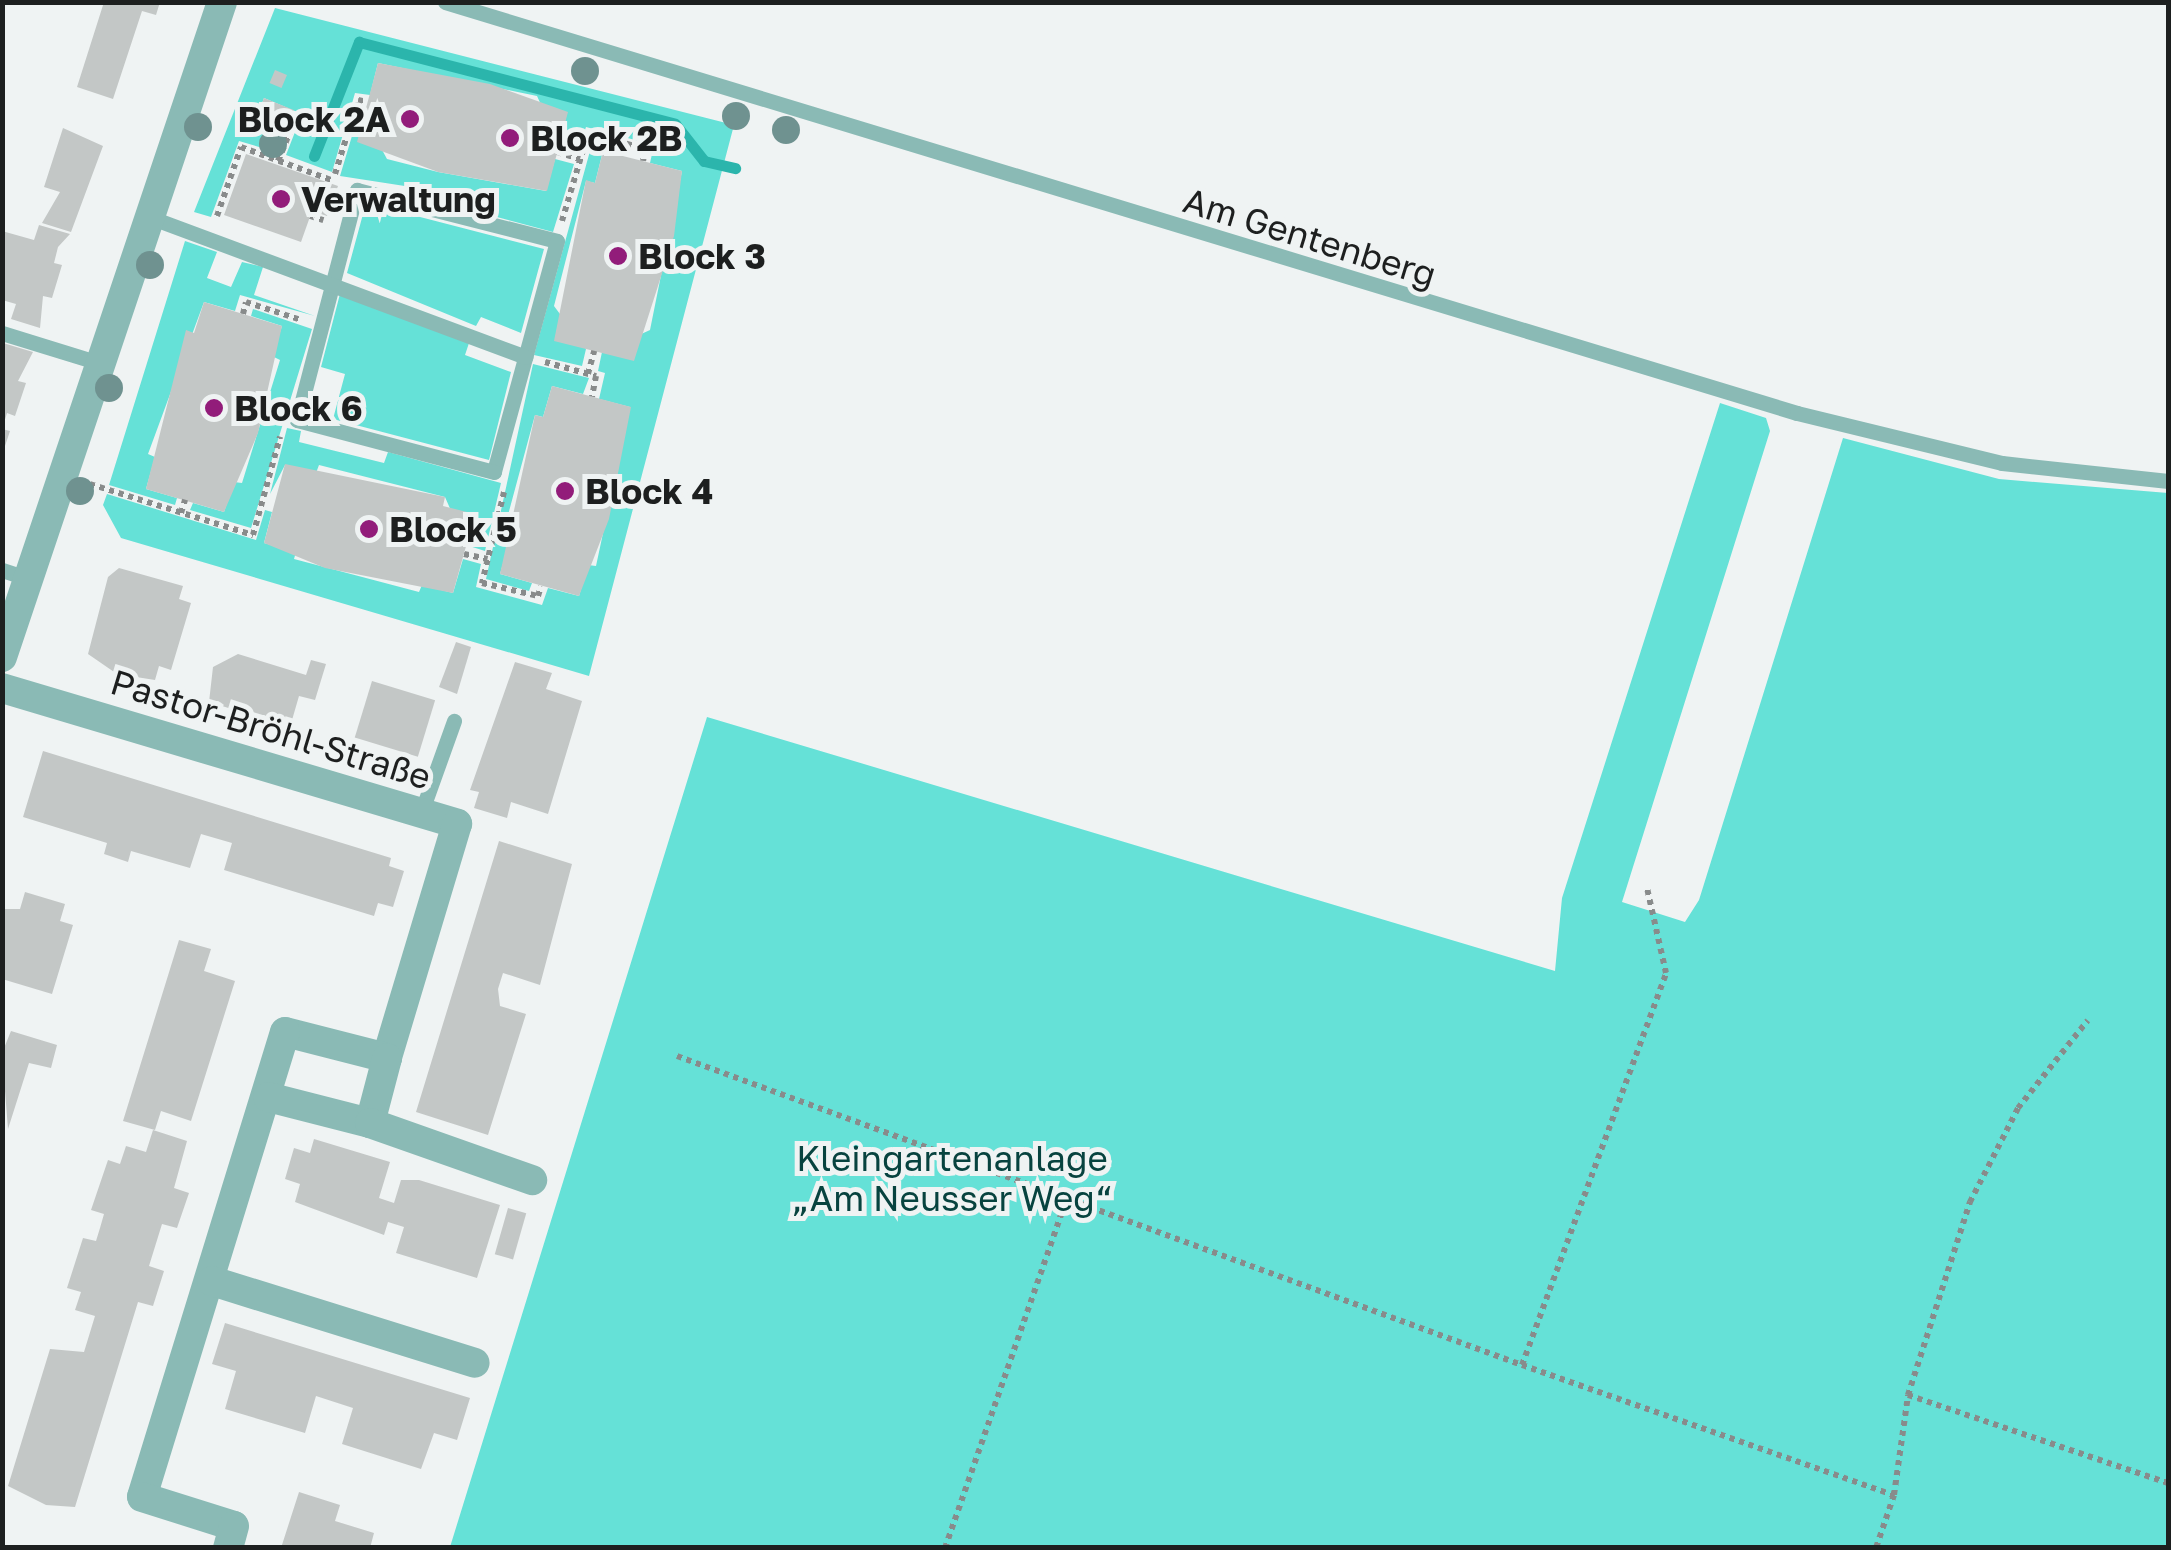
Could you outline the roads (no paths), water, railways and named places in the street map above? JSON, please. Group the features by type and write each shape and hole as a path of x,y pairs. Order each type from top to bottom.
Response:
{"street":[{"path":"2,657 16,574 96,362 144,215 222,2"},
{"name":"Pastor-Bröhl-Straße","path":"2,688 457,824 370,1123"},
{"path":"228,1548 234,1526 142,1497 212,1280 284,1032 386,1058"},
{"path":"268,1096 370,1123 532,1180"},
{"path":"212,1280 475,1363"}],"lane":[{"name":"Am Gentenberg","path":"444,2 1797,413 2002,462 2168,481"},
{"path":"357,190 556,241 494,472 297,420 334,280 357,190"},
{"path":"144,215 334,280 525,357"},
{"path":"2,333 96,362"},
{"path":"421,813 454,720"}],"waterway":[{"path":"314,156 359,42 675,124 704,161 735,168"}],"place":[{"name":"Block 2A","path":"410,119"},
{"name":"Block 2B","path":"510,138"},
{"name":"Verwaltung","path":"281,199"},
{"name":"Block 3","path":"618,256"},
{"name":"Block 6","path":"214,408"},
{"name":"Block 4","path":"565,491"},
{"name":"Block 5","path":"369,529"}],"park label":[{"name":"Kleingartenanlage „Am Neusser Weg“","path":"952,1178"}]}
